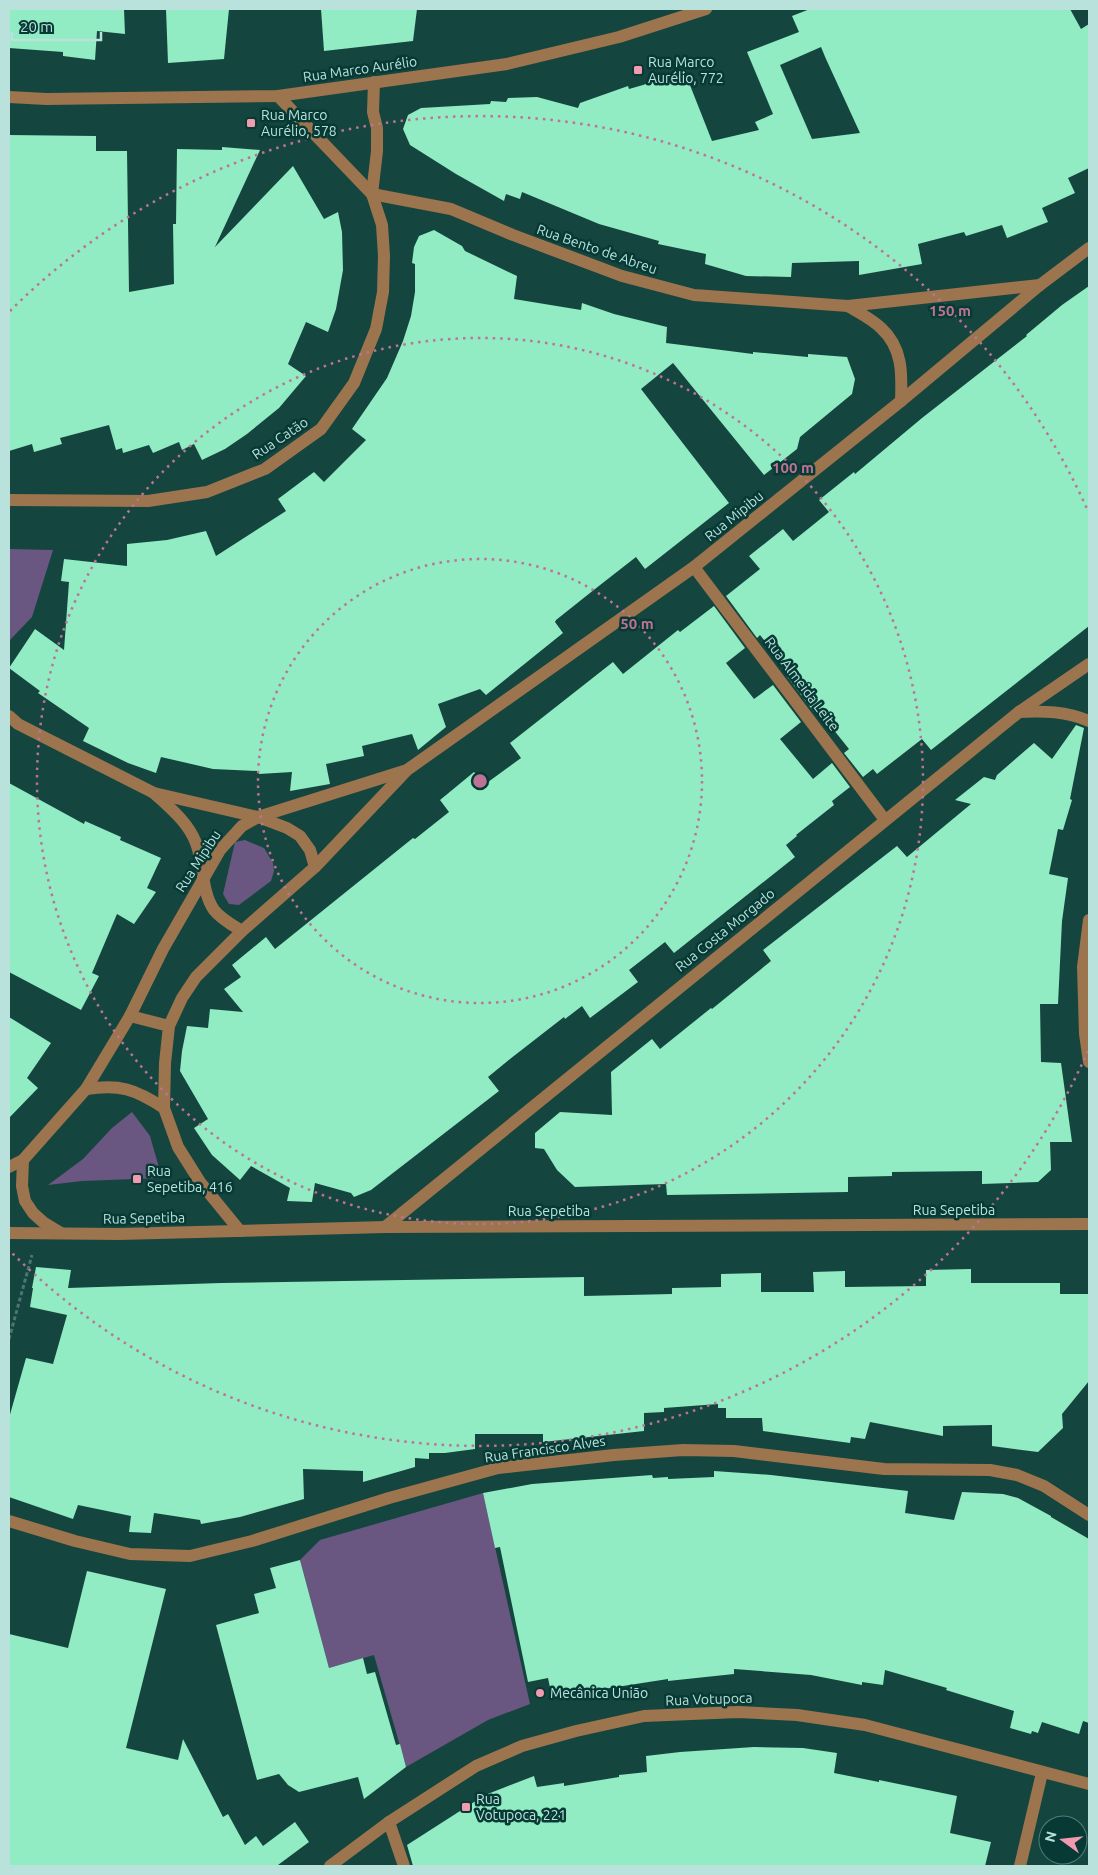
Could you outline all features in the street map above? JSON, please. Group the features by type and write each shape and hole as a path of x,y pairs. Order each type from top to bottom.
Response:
{"street":[{"name":"Rua Marco Aurélio","path":"9,97 46,99 278,96 507,64 619,37 706,9"},
{"name":"Rua Catão","path":"9,500 148,501 207,492 265,469 321,429 354,383 376,329 383,292 384,256 382,225 372,194 377,151 373,112 374,82"},
{"name":"Rua Catão","path":"278,96 372,194"},
{"name":"Rua Bento de Abreu","path":"372,194 451,209 622,276 694,295 848,306 1040,285"},
{"name":"Rua Mipibu","path":"240,1231 200,1182 178,1147 164,1108 165,1063 169,1026 182,998 196,978 242,931 315,867 407,770 694,567 901,401 1040,285 1089,248"},
{"name":"Rua Bento de Abreu","path":"848,306 881,328 896,347 902,371 901,401"},
{"name":"Rua Almeida Leite","path":"694,567 885,820"},
{"name":"Rua Costa Morgado","path":"385,1227 1019,712 1089,664"},
{"path":"1019,712 1052,711 1089,721"},
{"path":"9,716 18,724 154,793 258,817 287,828 300,836 310,850 315,867"},
{"name":"Rua Mipibu","path":"9,1168 23,1160 86,1089 130,1016 163,950 204,876 220,850 242,826 258,817 407,770"},
{"path":"154,793 188,828 196,844 208,897 214,909 224,920 242,931"},
{"path":"1089,920 1083,967 1085,1034 1089,1062"},
{"path":"130,1016 169,1026"},
{"path":"86,1089 108,1086 121,1087 149,1098 164,1108"},
{"path":"23,1160 22,1186 25,1201 33,1213 43,1222 61,1233"},
{"name":"Rua Sepetiba","path":"9,1233 119,1234 385,1227 1089,1224"},
{"name":"Rua Francisco Alves","path":"9,1521 75,1541 130,1554 190,1556 252,1541 389,1498 498,1468 614,1455 683,1450 734,1451 884,1469 990,1470 1017,1475 1044,1486 1089,1515"},
{"name":"Rua Votupoca","path":"330,1866 389,1822 476,1766 522,1746 576,1730 644,1716 738,1712 797,1715 865,1725 1089,1784"},
{"path":"1020,1866 1042,1773"},
{"path":"389,1822 404,1866"}],"path":[{"path":"9,1339 38,1234"}],"shaded area":[{"path":"9,549 53,550 32,617 9,641"},
{"path":"245,840 264,848 273,863 274,871 271,881 239,905 229,904 223,894 235,842"},
{"path":"132,1112 150,1136 162,1178 82,1181 48,1185 83,1159 112,1128"},
{"path":"483,1493 530,1704 488,1720 406,1767 374,1655 329,1668 300,1560 320,1540"}],"building":[{"path":"9,9 124,9 125,34 97,31 95,60 63,56 63,52 9,48"},
{"path":"166,9 229,9 224,59 168,63"},
{"path":"321,9 417,9 413,41 324,51"},
{"path":"810,9 1070,9 1081,29 1089,24 1089,168 1068,178 1075,193 1042,208 1048,222 1007,238 1002,225 966,236 964,232 918,244 922,264 859,275 859,261 792,263 791,277 746,276 705,264 706,254 658,244 659,241 599,224 522,192 520,199 506,194 504,201 410,145 403,129 408,115 421,108 490,104 491,101 506,102 508,98 537,97 578,108 580,103 628,86 629,89 643,85 684,70 712,141 759,130 755,122 773,114 747,52 799,32 792,16","holes":["821,47 860,133 812,139 780,65"]},
{"path":"9,135 96,136 96,151 127,151 129,292 174,284 173,224 176,224 177,149 222,150 222,147 260,150 215,247 293,166 324,219 338,212 342,232 343,270 336,309 328,332 306,322 288,364 306,376 279,408 225,449 202,460 194,444 182,450 179,442 153,453 149,445 123,453 122,448 116,450 109,425 60,438 62,444 34,452 32,444 9,451"},
{"path":"434,230 462,246 465,251 517,276 514,299 581,310 582,303 614,314 667,327 666,343 753,354 753,352 808,357 808,354 847,357 855,379 852,394 800,437 797,449 764,475 673,363 641,389 729,503 645,569 636,557 595,589 556,620 555,622 563,633 486,695 480,689 438,704 446,727 418,750 412,734 362,746 364,756 326,764 330,784 290,791 292,772 259,774 258,771 213,769 161,757 156,773 128,763 83,741 89,728 38,693 40,691 9,668 35,629 64,650 69,582 61,581 64,559 127,566 127,544 167,540 206,531 216,556 286,511 278,499 314,472 324,482 366,440 352,429 387,378 403,341 411,316 415,292 415,264 412,263 414,247 419,236"},
{"path":"1089,286 1089,626 931,750 922,739 877,774 873,769 863,777 844,753 849,749 817,709 814,712 786,675 790,672 760,635 757,638 726,596 760,569 749,556 783,529 793,541 829,512 819,500 854,472 855,474 922,418 1027,336 1062,305"},
{"path":"714,606 745,648 726,663 754,699 773,685 801,722 780,739 813,779 832,763 850,787 832,801 834,805 786,845 795,857 674,953 665,942 629,970 638,982 590,1018 582,1006 565,1019 564,1017 510,1059 488,1077 499,1091 371,1190 354,1197 351,1193 315,1183 312,1202 287,1201 290,1188 251,1166 240,1180 212,1155 194,1128 208,1119 180,1071 187,1026 208,1028 210,1009 243,1012 224,989 241,977 232,965 266,937 275,949 413,838 415,839 449,812 440,800 474,772 484,785 521,758 510,743 613,662 623,674 678,630 680,632"},
{"path":"1076,725 1084,728 1070,799 1072,800 1063,830 1058,829 1049,874 1068,878 1062,921 1058,1004 1040,1004 1041,1062 1061,1063 1072,1142 1050,1142 1051,1170 1038,1182 982,1184 982,1171 892,1172 892,1176 848,1177 848,1192 667,1195 666,1184 575,1187 557,1170 544,1149 535,1148 535,1133 560,1112 612,1115 611,1072 652,1039 660,1049 712,1009 771,961 763,950 897,846 907,857 971,804 955,800 984,777 995,780 997,775 1034,743 1052,759"},
{"path":"9,783 84,824 85,821 121,837 120,840 161,858 147,888 156,892 134,924 117,914 92,973 99,976 81,1010 9,972"},
{"path":"9,1017 51,1043 27,1078 38,1088 9,1118"},
{"path":"36,1267 71,1270 68,1288 221,1283 584,1277 584,1296 672,1294 672,1288 721,1287 721,1274 761,1273 761,1292 814,1292 813,1272 845,1271 845,1287 926,1286 926,1270 971,1269 971,1283 1060,1283 1060,1294 1089,1294 1089,1381 1062,1414 1063,1428 1038,1452 992,1446 992,1425 943,1426 943,1436 870,1422 865,1439 851,1437 850,1443 763,1431 762,1418 726,1418 726,1408 718,1408 718,1404 664,1408 664,1412 644,1413 644,1431 543,1442 543,1434 475,1434 475,1449 429,1453 429,1459 415,1458 415,1467 363,1482 363,1471 303,1469 304,1499 240,1517 201,1524 200,1520 154,1513 151,1533 129,1532 131,1516 78,1505 73,1519 9,1497 9,1418 26,1358 53,1364 67,1315 30,1307"},
{"path":"714,1471 771,1475 908,1491 905,1513 954,1520 962,1492 1003,1494 1018,1498 1089,1539 1089,1723 1083,1721 1079,1734 1042,1722 1038,1733 1032,1731 1031,1734 1010,1728 1014,1711 946,1690 947,1688 885,1670 883,1685 862,1682 862,1685 811,1675 734,1669 734,1674 668,1681 668,1679 552,1697 548,1678 528,1682 500,1547 495,1548 483,1493 532,1484 652,1475 653,1478 668,1477 668,1479 714,1477"},
{"path":"300,1560 329,1668 363,1658 367,1674 375,1672 396,1745 400,1744 406,1767 364,1799 358,1777 299,1792 288,1785 279,1774 257,1780 216,1625 259,1613 254,1594 276,1588 270,1568"},
{"path":"87,1571 166,1589 126,1748 178,1760 183,1739 223,1817 228,1814 245,1845 256,1836 263,1846 295,1822 309,1842 278,1865 280,1866 9,1866 9,1634 68,1648"},
{"path":"754,1747 803,1748 837,1753 834,1773 957,1796 950,1833 991,1842 985,1866 413,1866 407,1845 485,1795 534,1776 537,1787 564,1783 564,1786 619,1777 619,1775 647,1772 646,1756"}],"place":[{"name":"Rua Marco Aurélio, 772","path":"638,70"},
{"name":"Rua Marco Aurélio, 578","path":"251,123"},
{"name":"Rua Sepetiba, 416","path":"137,1179"},
{"name":"Mecânica União","path":"540,1693"},
{"name":"Rua Votupoca, 221","path":"466,1807"}]}
